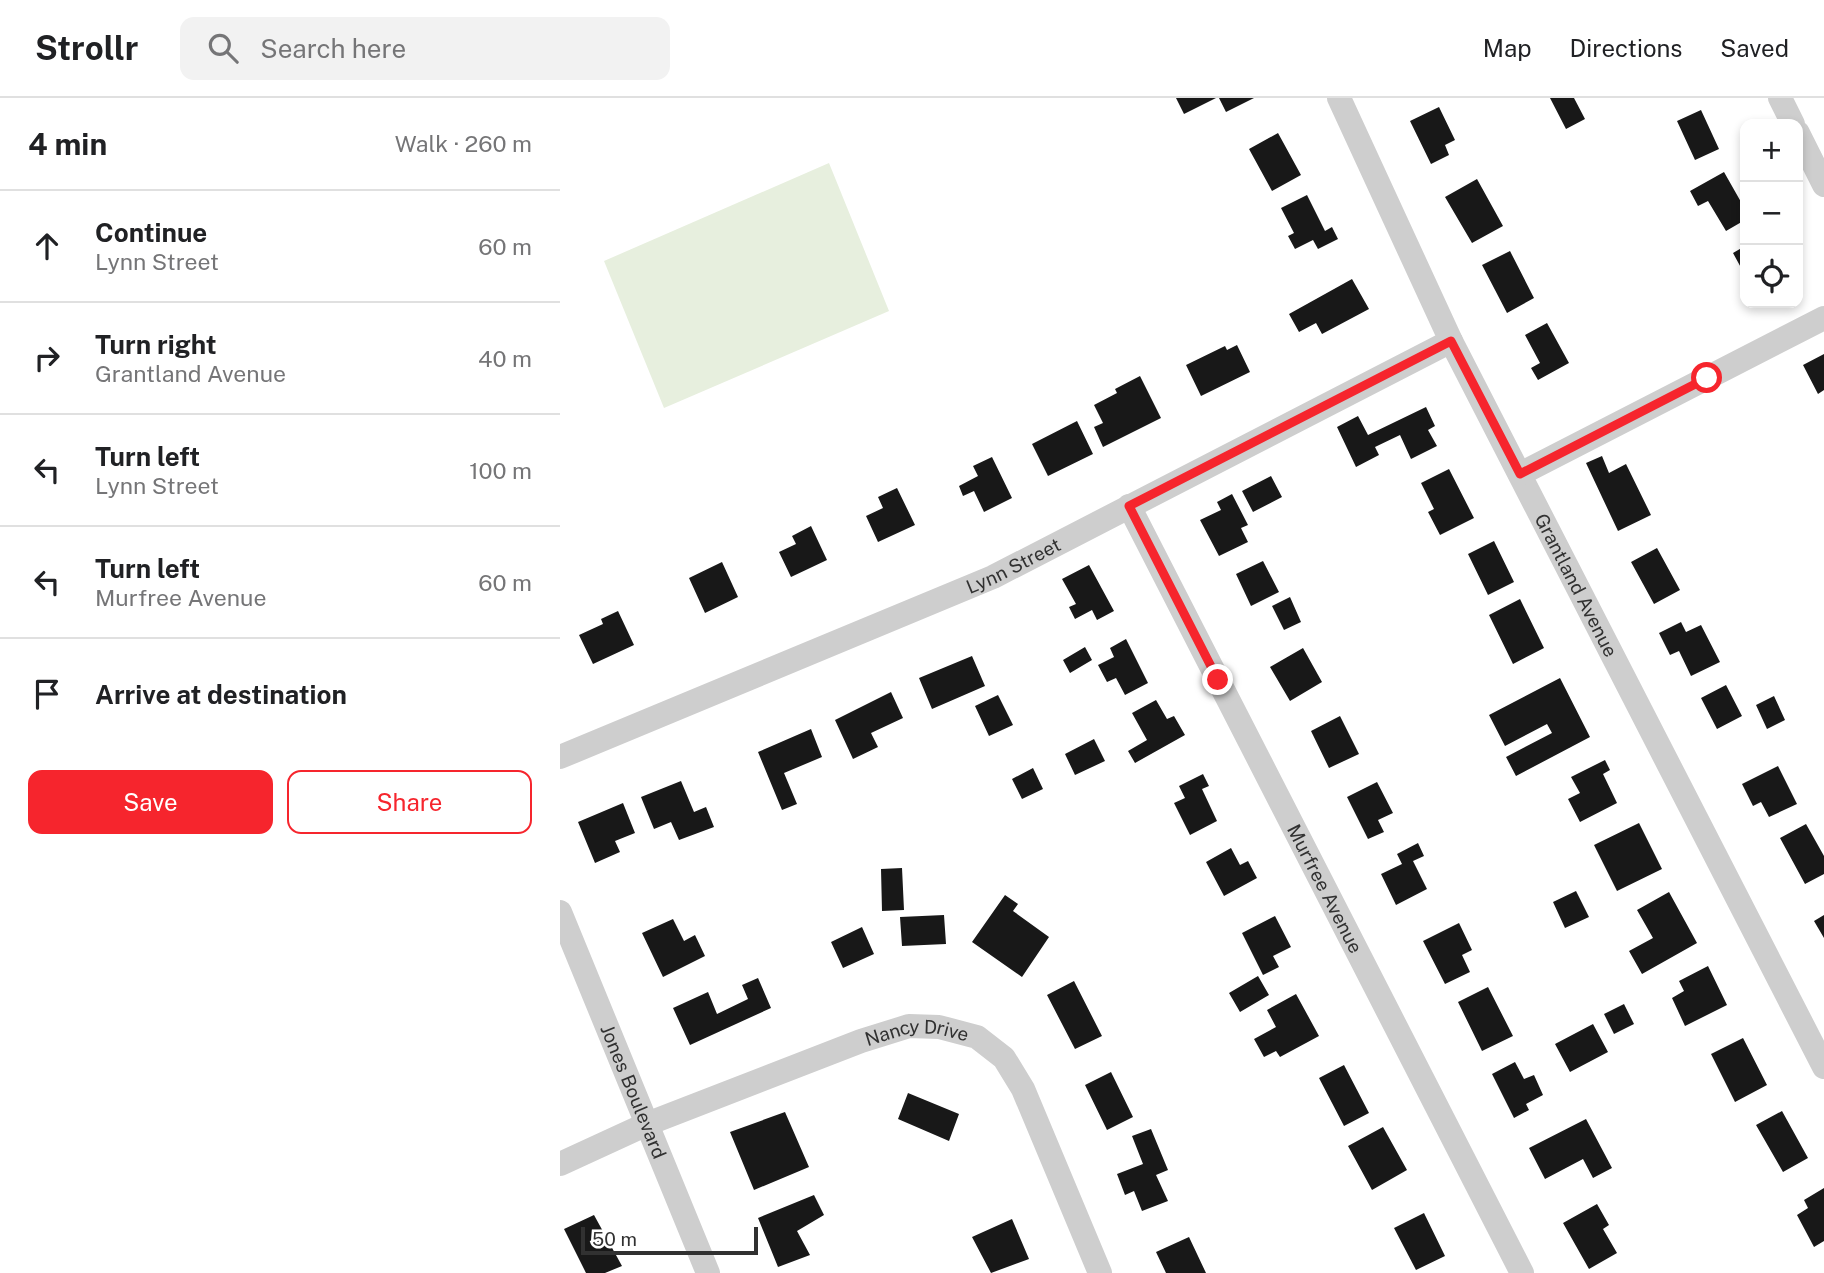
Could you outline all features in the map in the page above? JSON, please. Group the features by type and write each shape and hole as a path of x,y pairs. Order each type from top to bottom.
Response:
{"street":[{"name":"Grantland Avenue","path":"1339,98 1451,341 1824,1068"},
{"path":"1780,98 1790,119"},
{"path":"1803,143 1824,186"},
{"path":"1520,474 1824,318"},
{"name":"Lynn Street","path":"560,757 993,577 1451,341"},
{"name":"Murfree Avenue","path":"1129,506 1522,1273"},
{"name":"Jones Boulevard","path":"560,912 708,1273"},
{"name":"Nancy Drive","path":"560,1164 647,1124 861,1041 909,1026 939,1027 977,1037 1004,1058 1023,1089 1100,1273"}],"green space":[{"path":"829,163 889,311 664,408 604,261"}],"building":[{"path":"1176,98 1216,98 1184,114"},
{"path":"1219,98 1254,98 1226,112"},
{"path":"1550,98 1574,98 1585,119 1566,129"},
{"path":"1439,107 1455,140 1445,145 1449,155 1431,164 1410,121"},
{"path":"1701,110 1719,149 1695,160 1677,121"},
{"path":"1278,133 1301,175 1272,191 1249,149"},
{"path":"1724,172 1740,200 1740,223 1726,231 1708,201 1698,206 1690,191"},
{"path":"1477,179 1503,226 1472,243 1445,197"},
{"path":"1307,195 1325,231 1332,227 1338,239 1318,249 1313,240 1295,249 1288,236 1294,233 1281,208"},
{"path":"1740,249 1740,266 1733,253"},
{"path":"1510,251 1534,298 1507,313 1482,265"},
{"path":"1352,279 1369,309 1322,334 1316,323 1299,332 1289,314"},
{"path":"1547,323 1569,363 1538,380 1531,368 1540,363 1525,335"},
{"path":"1237,345 1250,372 1201,396 1186,365 1225,346 1227,350"},
{"path":"1824,354 1824,390 1818,394 1803,365"},
{"path":"1140,376 1161,418 1103,447 1094,427 1103,423 1094,405 1117,393 1115,389"},
{"path":"1426,407 1435,426 1428,430 1437,446 1411,459 1400,435 1375,447 1379,455 1356,467 1337,427 1358,416 1368,435"},
{"path":"1077,421 1093,454 1048,476 1032,444"},
{"path":"1602,456 1609,473 1626,464 1651,515 1618,531 1586,463"},
{"path":"992,457 1012,498 984,512 974,491 963,496 959,486 978,476 973,466"},
{"path":"1449,469 1474,518 1440,535 1428,512 1434,509 1421,483"},
{"path":"1271,476 1282,497 1253,512 1242,491"},
{"path":"897,488 915,525 878,542 866,516 883,508 878,497"},
{"path":"1232,494 1248,525 1241,528 1248,542 1219,556 1200,520 1221,510 1217,502"},
{"path":"811,526 827,560 791,577 779,552 796,544 792,536"},
{"path":"1494,541 1514,582 1488,595 1468,554"},
{"path":"1657,548 1680,590 1654,604 1631,562"},
{"path":"1263,561 1279,592 1251,606 1236,574"},
{"path":"722,562 738,597 705,613 689,578"},
{"path":"1089,565 1114,611 1097,620 1092,610 1075,619 1069,607 1076,604 1062,579"},
{"path":"1290,597 1301,622 1284,630 1272,606"},
{"path":"1520,599 1544,648 1513,664 1489,615"},
{"path":"618,611 634,645 593,664 579,635 603,624 601,619"},
{"path":"1681,622 1686,632 1701,625 1720,662 1691,676 1679,651 1670,655 1659,633"},
{"path":"1126,639 1148,683 1125,695 1116,678 1107,682 1098,665 1114,657 1110,648"},
{"path":"1085,647 1092,660 1070,673 1063,660"},
{"path":"1303,648 1322,682 1290,701 1270,667"},
{"path":"972,656 985,686 932,709 919,678"},
{"path":"1560,678 1590,737 1516,776 1506,757 1552,733 1547,724 1505,746 1489,715"},
{"path":"1726,685 1742,716 1717,729 1701,698"},
{"path":"891,692 903,718 871,733 878,747 853,759 835,720"},
{"path":"998,695 1013,725 989,736 975,706"},
{"path":"1774,696 1785,720 1767,729 1756,705"},
{"path":"1156,700 1167,719 1174,716 1185,735 1135,763 1128,751 1147,740 1132,713"},
{"path":"1340,716 1359,754 1329,768 1311,731"},
{"path":"811,729 822,757 784,773 797,804 782,810 758,752"},
{"path":"1094,739 1105,761 1075,775 1065,754"},
{"path":"1605,760 1610,770 1603,774 1617,803 1580,822 1568,799 1580,793 1571,777"},
{"path":"1778,766 1797,804 1769,817 1761,802 1753,806 1742,784"},
{"path":"1033,768 1043,789 1022,799 1012,779"},
{"path":"1203,774 1209,786 1202,789 1217,821 1190,835 1174,803 1185,798 1179,786"},
{"path":"681,781 694,812 706,807 714,827 679,840 671,822 654,829 641,797"},
{"path":"1377,782 1393,813 1378,820 1384,832 1368,839 1347,797"},
{"path":"623,803 635,833 615,841 620,852 595,863 578,822"},
{"path":"1639,823 1662,869 1617,891 1594,845"},
{"path":"1806,824 1824,856 1824,874 1805,884 1780,838"},
{"path":"1418,843 1424,856 1413,861 1427,889 1396,905 1381,874 1402,864 1397,854"},
{"path":"1231,848 1240,865 1248,861 1257,878 1224,896 1206,862"},
{"path":"902,868 904,910 882,911 881,869"},
{"path":"1576,891 1589,917 1565,928 1553,902"},
{"path":"1669,892 1697,943 1642,974 1629,951 1653,938 1637,910"},
{"path":"1005,895 1018,904 1013,911 1049,937 1022,977 972,942"},
{"path":"944,915 946,944 902,946 900,917"},
{"path":"1824,915 1824,938 1814,921"},
{"path":"1275,916 1291,947 1273,956 1279,967 1263,975 1242,933"},
{"path":"673,919 684,941 695,935 705,956 663,977 642,933"},
{"path":"1459,923 1472,950 1462,955 1470,972 1445,984 1423,941"},
{"path":"862,927 874,954 843,968 831,942"},
{"path":"1708,966 1727,1005 1685,1026 1672,998 1684,991 1679,981"},
{"path":"1258,976 1269,995 1240,1012 1229,993"},
{"path":"758,978 771,1008 690,1045 673,1008 708,992 717,1014 748,999 742,985"},
{"path":"1074,981 1102,1036 1075,1049 1047,995"},
{"path":"1488,987 1513,1036 1482,1051 1458,1002"},
{"path":"1296,994 1319,1036 1280,1057 1276,1051 1264,1057 1254,1039 1276,1027 1267,1010"},
{"path":"1624,1004 1634,1024 1614,1034 1604,1014"},
{"path":"1593,1024 1608,1052 1570,1072 1555,1044"},
{"path":"1743,1038 1767,1085 1735,1102 1711,1054"},
{"path":"1515,1062 1524,1079 1534,1075 1543,1095 1526,1104 1529,1110 1514,1118 1492,1074"},
{"path":"1344,1065 1369,1113 1344,1126 1319,1078"},
{"path":"1111,1072 1133,1117 1107,1130 1085,1085"},
{"path":"908,1093 959,1114 949,1141 898,1119"},
{"path":"1782,1111 1808,1158 1783,1172 1756,1125"},
{"path":"785,1112 809,1167 754,1190 730,1132"},
{"path":"1586,1119 1612,1168 1593,1178 1583,1159 1545,1179 1529,1148"},
{"path":"1383,1127 1407,1170 1372,1190 1348,1146"},
{"path":"1151,1129 1168,1170 1156,1175 1168,1201 1142,1211 1134,1191 1125,1195 1117,1174 1143,1164 1132,1136"},
{"path":"1824,1188 1824,1241 1814,1247 1797,1215 1808,1208 1804,1200"},
{"path":"814,1195 824,1215 797,1231 810,1255 778,1267 758,1218"},
{"path":"1597,1204 1609,1225 1603,1229 1617,1253 1589,1269 1563,1223"},
{"path":"1424,1213 1445,1256 1416,1270 1394,1228"},
{"path":"594,1215 622,1266 605,1273 586,1273 564,1229"},
{"path":"1012,1219 1029,1259 991,1273 972,1237"},
{"path":"1189,1237 1206,1273 1166,1273 1156,1252"}],"route":[{"path":"1218,680 1129,506 1451,341 1520,474 1707,378"}]}
